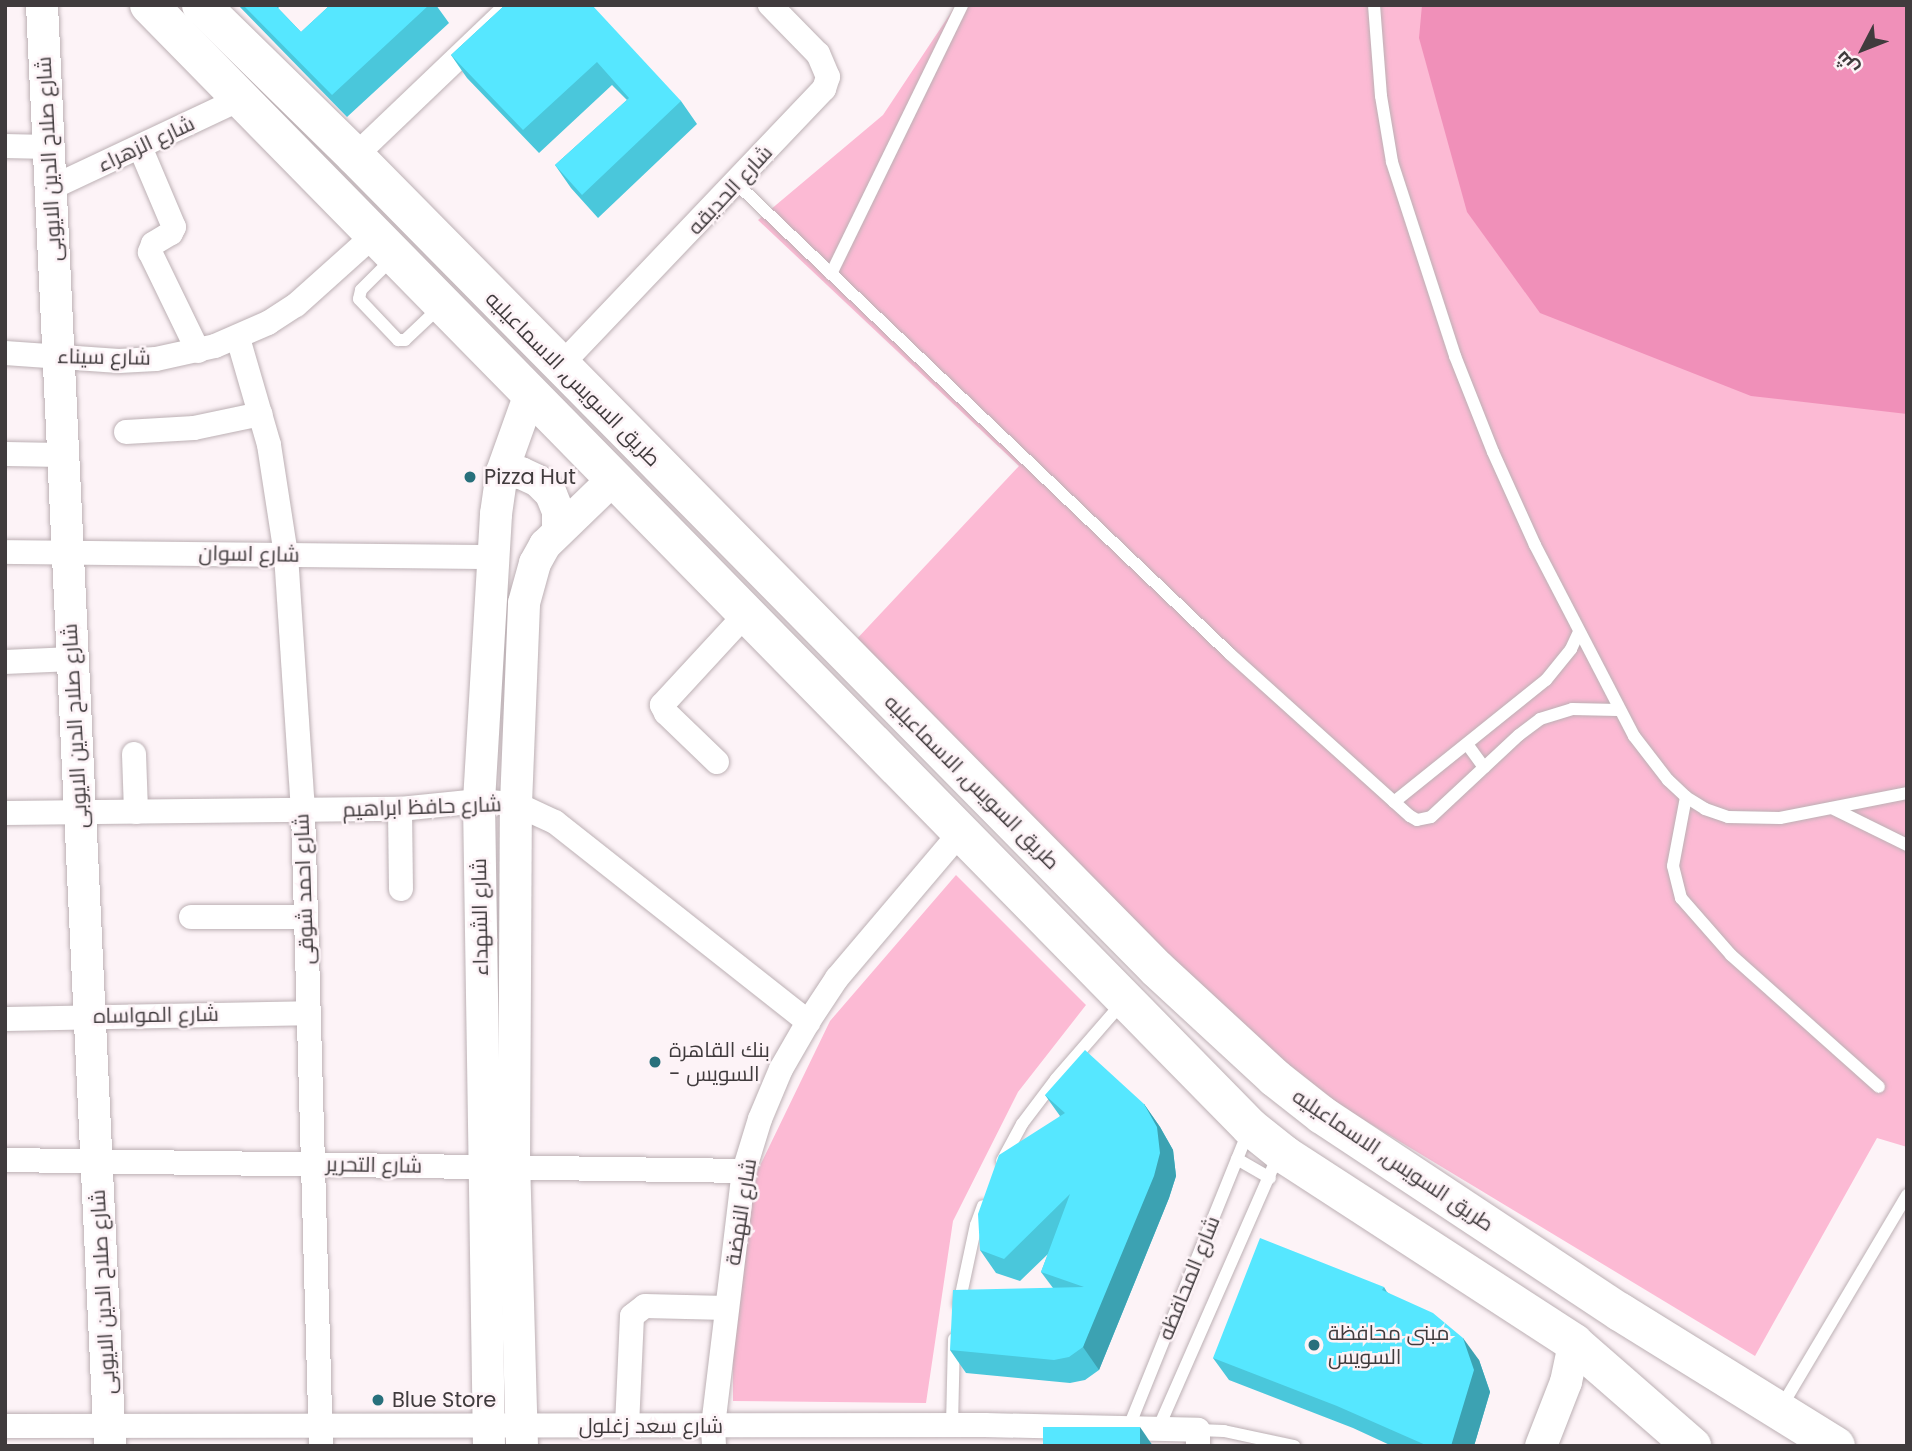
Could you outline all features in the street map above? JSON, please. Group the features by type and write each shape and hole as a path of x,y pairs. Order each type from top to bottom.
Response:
{"main road":[{"name":"طريق السويس, الاسماعيليه","path":"149,5 1124,1000 1243,1135 1282,1164 1574,1343 1692,1446"},
{"name":"طريق السويس, الاسماعيليه","path":"201,5 355,156 1157,968 1275,1078 1322,1115 1620,1312 1836,1446"},
{"path":"1243,1135 1252,1115 1268,1101 1275,1078"},
{"path":"1282,1164 1295,1151 1303,1128 1322,1115"}],"street":[{"name":"شارع صلاح الدين الايوبى","path":"42,5 110,1436"},
{"path":"355,156 513,5"},
{"name":"شارع الحديقه","path":"560,366 737,184 824,89 828,77 818,54 769,5"},
{"name":"شارع الزهراء","path":"51,188 240,99"},
{"path":"5,146 49,147"},
{"path":"140,147 174,227 171,233 153,244 152,257 198,351"},
{"name":"شارع سيناء","path":"5,354 119,360 156,359 198,351 238,338 296,305 384,245"},
{"name":"شارع احمد شوقى","path":"238,338 261,414 275,477 286,555 303,811 311,1164 321,1436"},
{"name":"شارع الشهداء","path":"522,1435 499,1167 479,802 493,557 502,472 530,394"},
{"path":"126,432 194,428 261,414"},
{"path":"5,454 63,455"},
{"path":"502,472 521,473 538,481 551,494 558,511 558,530"},
{"name":"شارع الشهداء","path":"489,1435 524,603 535,563 558,530 613,479"},
{"name":"شارع اسوان","path":"5,552 493,557"},
{"path":"716,762 666,713 662,705 746,614"},
{"path":"5,662 72,659"},
{"path":"134,754 136,812"},
{"name":"شارع حافظ ابراهيم","path":"5,813 303,811 400,809 479,802 516,804 555,822 807,1022"},
{"path":"400,809 401,889"},
{"name":"شارع النهضة","path":"714,1436 744,1171 781,1069 807,1022 837,978 960,833"},
{"path":"191,917 305,917"},
{"name":"شارع المواساه","path":"5,1019 308,1013"},
{"name":"شارع التحرير","path":"5,1160 744,1171"},
{"path":"627,1426 632,1316 645,1306 727,1308"},
{"path":"1541,1446 1566,1382 1574,1343"},
{"name":"شارع سعد زغلول","path":"5,1426 110,1436 522,1435 627,1426 714,1436 952,1426 1158,1430 1198,1438"}],"lane":[{"path":"831,274 962,5"},
{"path":"1374,5 1381,96 1392,162 1422,260 1493,452 1618,710 1653,761 1686,796 1705,809 1728,817 1780,818 1907,793"},
{"path":"737,184 1230,654 1410,816 1424,820 1540,719 1572,709 1618,710"},
{"path":"384,245 359,294 361,302 370,312 402,341 442,305"},
{"path":"1394,802 1527,697 1563,660 1579,632"},
{"path":"1527,697 1540,719"},
{"path":"1467,744 1484,767"},
{"path":"1686,796 1673,866 1681,898 1731,955 1879,1087"},
{"path":"1832,808 1907,845"},
{"path":"996,1173 1022,1124 1039,1101 1124,1000"},
{"name":"شارع المحافظه","path":"1128,1429 1243,1135"},
{"path":"1158,1430 1282,1164"},
{"path":"1779,1412 1907,1195"},
{"path":"952,1426 954,1334 976,1225 986,1199"},
{"name":"شارع سعد زغلول","path":"1198,1438 1224,1431 1294,1446"}],"shaded area":[{"path":"956,5 1907,5 1907,1147 1877,1138 1755,1356 1278,1068 853,643 1019,466 758,220 883,115"},
{"path":"1422,5 1907,5 1907,414 1751,396 1540,313 1467,212 1419,38"},
{"path":"956,875 1086,1005 1018,1092 953,1221 926,1403 733,1401 733,1333 754,1178 830,1021"}],"building":[{"path":"243,5 275,5 301,32 330,5 429,5 332,95"},
{"path":"505,5 592,5 681,101 582,195 555,165 629,98 597,62 523,130 451,55"},
{"path":"1085,1050 1144,1104 1157,1127 1160,1153 1154,1176 1083,1347 1069,1357 1054,1360 950,1350 953,1290 1084,1287 1041,1272 1070,1194 1004,1259 980,1250 978,1214 999,1155 1065,1113 1045,1095"},
{"path":"1260,1238 1384,1287 1382,1290 1433,1313 1463,1338 1474,1370 1451,1446 1428,1446 1337,1406 1213,1358"},
{"path":"1043,1427 1140,1427 1140,1446 1043,1446"}],"place":[{"name":"Pizza Hut","path":"470,477"},
{"name":"بنك القاهرة - السويس","path":"655,1062"},
{"name":"مبنى محافظة السويس","path":"1314,1345"},
{"name":"Blue Store","path":"378,1400"}]}
